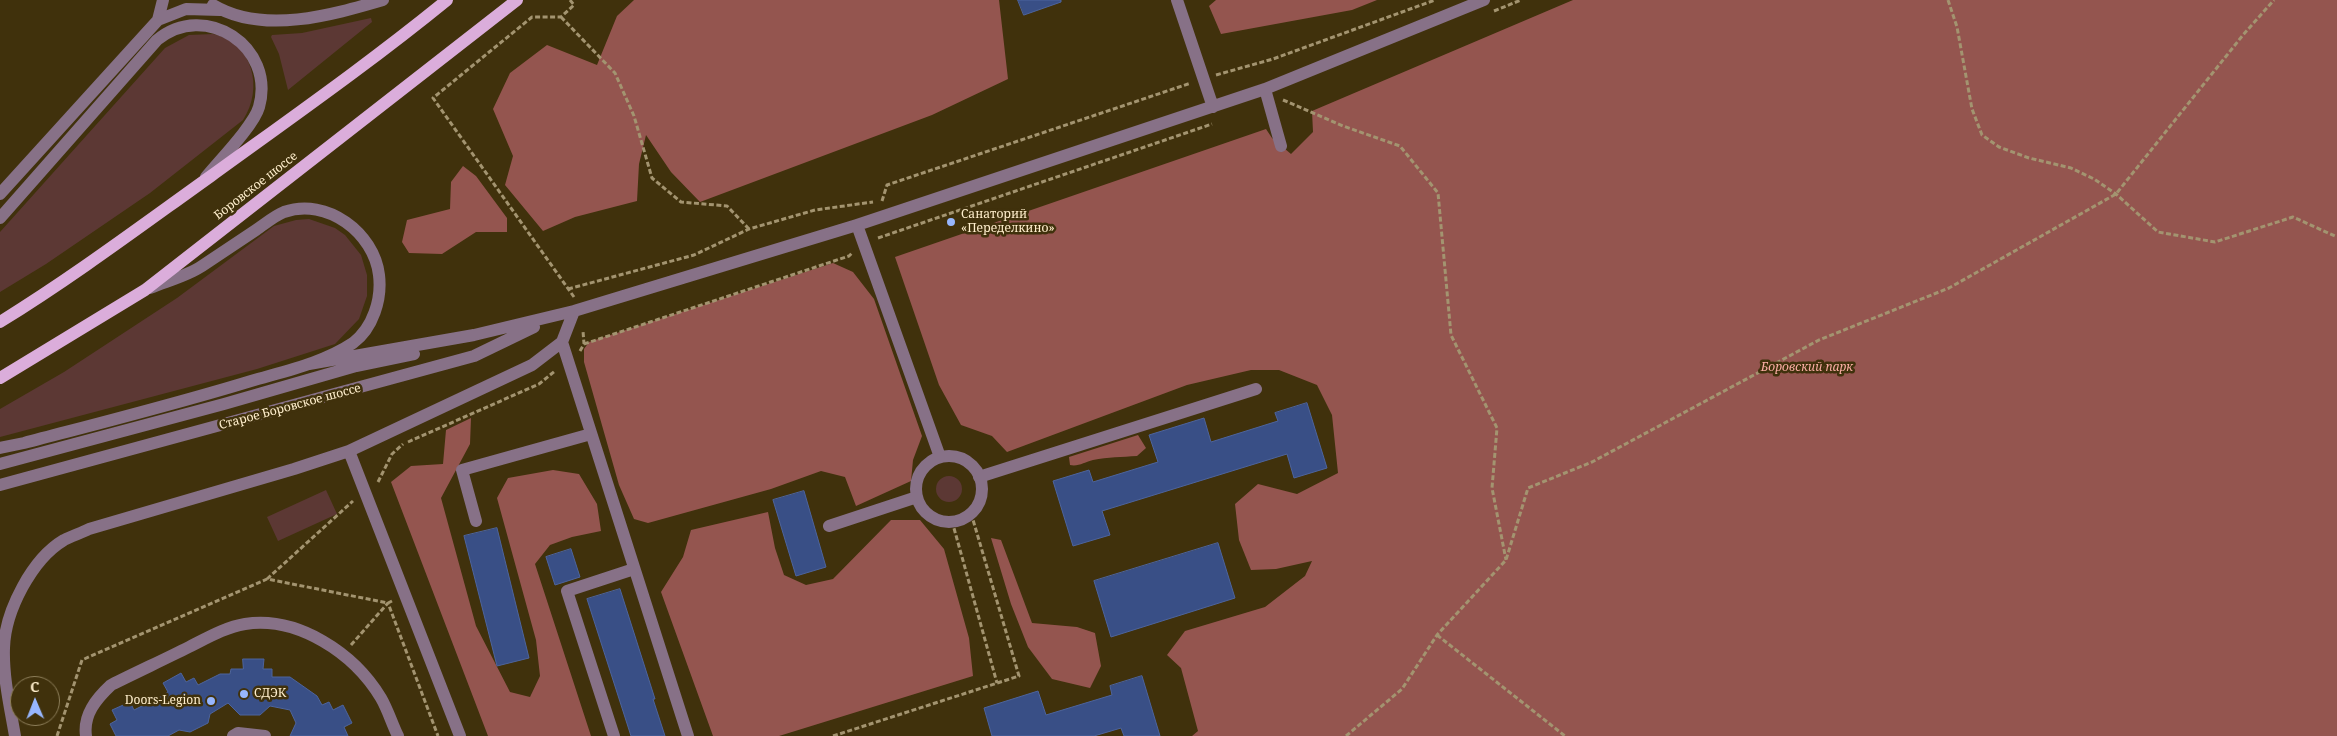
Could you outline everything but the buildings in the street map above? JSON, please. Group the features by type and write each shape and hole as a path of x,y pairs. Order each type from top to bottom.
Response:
{"main road":[{"path":"0,322 86,267 382,52 447,0"},
{"name":"Боровское шоссе","path":"0,378 145,290 517,0"}],"street":[{"path":"158,20 163,0"},
{"path":"204,0 220,10"},
{"path":"1,192 158,20 186,9 220,10 245,17 293,19 331,13 383,0"},
{"path":"1177,0 1213,107"},
{"path":"0,448 220,391 309,364 474,335 578,309 857,225 1265,89 1484,0"},
{"path":"0,218 157,40 176,28 195,24 214,25 236,36 252,57 261,85 260,105 254,117 200,184"},
{"path":"1265,89 1275,102 1281,146"},
{"path":"145,290 200,267 286,211 303,209 337,217 359,233 374,255 380,280 377,305 368,326 357,340 309,364"},
{"path":"857,225 940,457"},
{"path":"15,736 6,678 4,648 6,634 17,597 36,567 50,551 64,540 89,529 294,469 348,451 532,365 562,342 578,309"},
{"name":"Старое Боровское шоссе","path":"0,485 474,356 519,333 578,309"},
{"path":"0,464 224,404 356,366 519,333"},
{"path":"562,342 688,736"},
{"path":"979,477 1256,389"},
{"path":"476,522 462,470 591,434"},
{"path":"348,451 460,736"},
{"path":"951,456 961,458 971,464 979,477 981,494 978,504 971,513 962,519 941,521 923,509 917,497 917,478 922,469 930,461 940,457 951,456"},
{"path":"829,526 917,497"},
{"path":"614,736 567,591 634,569"},
{"path":"86,736 88,715 97,698 111,685 218,633 244,624 285,624 324,641 342,655 367,680 380,698 398,736"},
{"path":"233,736 238,733 265,736"}],"path":[{"path":"561,18 574,5 570,0"},
{"path":"568,289 694,255 750,230 815,210 883,201 887,185 1204,78 1273,59 1435,0"},
{"path":"1486,15 1521,0"},
{"path":"1948,0 1957,27 1972,109 1982,134 1999,147 2029,158 2071,168 2094,179 2116,194 2158,232 2215,242 2293,217 2337,237"},
{"path":"1346,736 1402,689 1437,635 1506,560 1528,488 1592,462 1819,340 1949,288 2116,194 2243,35 2274,0"},
{"path":"267,579 376,485 392,454 400,446 539,384 581,350 584,344 578,309 568,289 433,98 532,17 561,18 615,73 634,116 652,178 681,202 727,206 750,230"},
{"path":"1275,102 1290,96"},
{"path":"1275,102 1400,146 1438,193 1451,335 1497,428 1492,488 1506,560"},
{"path":"584,344 848,256 864,243 1214,124"},
{"path":"833,736 1019,676 971,513"},
{"path":"952,521 998,683"},
{"path":"342,655 388,603 438,736"},
{"path":"1437,635 1565,736"}],"shaded area":[{"path":"371,18 372,22 288,90 279,54 271,37 272,35 302,33"},
{"path":"213,34 227,39 238,47 246,57 251,68 253,94 243,120 150,193 46,264 0,292 0,232 165,48 189,35"},
{"path":"309,219 335,228 345,235 361,255 367,275 367,296 359,319 335,344 257,369 0,437 0,409 64,372 177,298 274,226 296,220"},
{"path":"949,476 958,480 962,489 958,498 949,502 940,498 936,489 940,480"},
{"path":"326,490 337,514 278,541 267,517"}],"green space":[{"path":"634,0 999,0 1008,79 932,115 700,202 671,172 646,135 639,164 637,201 575,217 543,231 505,185 513,156 493,109 510,73 547,45 597,65 617,16"},
{"path":"1216,0 1377,0 1352,10 1221,34 1209,6"},
{"name":"Боровский парк","path":"1573,0 2337,0 2337,736 1192,736 1198,731 1181,668 1167,655 1185,631 1265,607 1305,576 1312,561 1276,569 1251,570 1239,540 1235,504 1258,484 1297,494 1338,473 1332,415 1317,385 1279,370 1251,370 1187,385 1007,452 992,436 961,425 939,385 895,257 1266,129 1272,138 1291,154 1313,132 1312,111"},
{"path":"463,166 476,176 507,218 507,232 476,232 442,254 409,253 402,242 407,220 450,209 451,182"},
{"path":"833,263 853,272 874,299 922,436 913,460 911,481 856,506 845,477 821,471 771,489 648,523 634,519 619,485 584,362 584,349 589,342"},
{"path":"471,418 470,444 441,498 476,626 510,692 530,697 540,676 536,640 497,498 508,478 553,470 579,474 597,504 601,531 572,537 550,545 535,564 591,736 488,736 391,482 411,466 443,464 446,430"},
{"path":"1138,435 1146,448 1137,456 1104,458 1079,465 1070,465 1069,457"},
{"path":"768,512 775,548 784,575 806,585 833,579 891,520 920,520 944,549 969,638 973,676 779,736 713,736 661,592 683,557 691,530"},
{"path":"991,538 1001,540 1032,623 1077,627 1095,633 1101,666 1090,688 1052,679 1028,647 1011,604"}],"place":[{"name":"Санаторий «Переделкино»","path":"951,222"},
{"name":"СДЭК","path":"244,694"},
{"name":"Doors-Legion","path":"211,701"}]}
